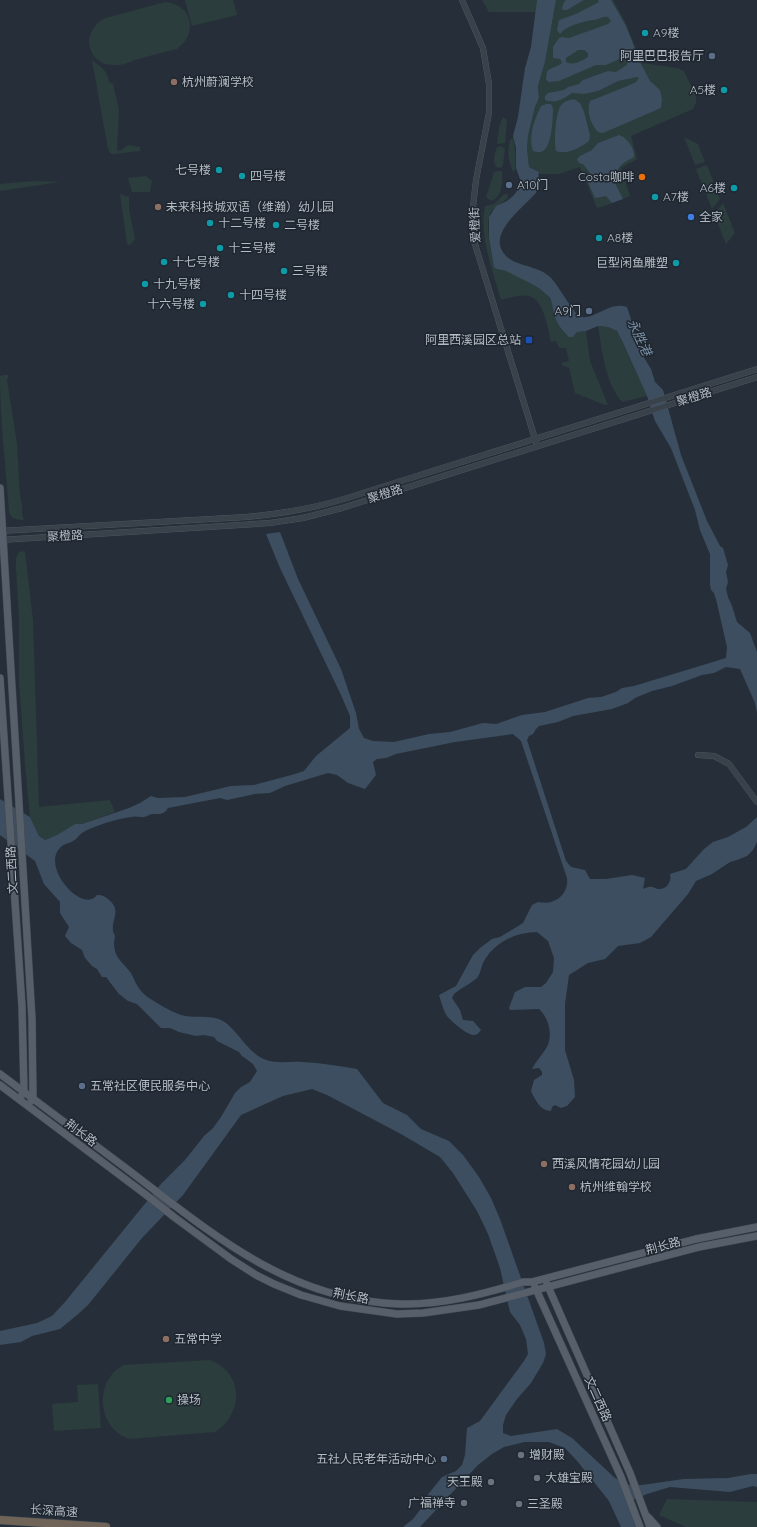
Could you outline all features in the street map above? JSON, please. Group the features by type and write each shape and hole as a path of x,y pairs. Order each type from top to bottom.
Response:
{"highway":[{"name":"长深高速","path":"0,1520 106,1527"}],"main road":[{"name":"文二西路","path":"0,488 1,531 32,1019 33,1098"},
{"name":"文二西路","path":"0,678 22,1006 24,1092"},
{"name":"荆长路","path":"0,1074 150,1188 236,1250 273,1271 305,1285 344,1297 375,1302 408,1304 454,1299 501,1289 523,1282 532,1282 696,1239 757,1228"},
{"name":"荆长路","path":"0,1085 145,1194 174,1218 256,1275 301,1295 340,1306 398,1314 423,1313 479,1305 526,1294 536,1290 699,1247 757,1236"},
{"path":"19,1099 24,1092"},
{"path":"27,1106 33,1098"},
{"name":"文二西路","path":"545,1278 630,1473 646,1515"},
{"name":"文二西路","path":"532,1282 621,1477 640,1527"},
{"path":"646,1515 650,1527"},
{"path":"646,1515 657,1527"}],"street":[{"name":"爱橙街","path":"462,0 483,48 489,84 489,113 476,180 473,207 474,242 537,447"},
{"name":"聚橙路","path":"1,531 280,514 312,508 757,369"},
{"name":"聚橙路","path":"2,540 248,525 298,519 336,510 757,378"},
{"path":"698,755 714,756 730,764 756,801"}],"shaded area":[{"path":"185,0 233,0 237,15 192,26"},
{"path":"482,0 537,0 536,12 489,12"},
{"path":"556,0 613,0 624,20 642,63 677,68 684,71 696,97 696,103 693,109 631,136 637,159 621,168 630,196 597,208 580,167 559,174 540,174 529,167 527,149 528,136 535,107 539,98 538,86 545,62"},
{"path":"165,2 174,4 181,8 189,20 190,28 188,35 177,49 120,65 107,64 99,61 93,55 90,48 89,39 97,24 106,18"},
{"path":"92,60 103,69 107,74 109,82 113,84 119,110 117,150 120,151 128,145 140,147 140,151 111,154 108,149"},
{"path":"503,117 507,120 505,143 497,144 499,127"},
{"path":"684,137 698,144 705,162 695,165"},
{"path":"513,138 516,160 514,173 510,165 508,153 510,140"},
{"path":"500,146 505,148 503,165 501,168 496,167 494,159 497,147"},
{"path":"707,165 720,199 712,209 696,169"},
{"path":"502,171 501,189 498,196 491,201 486,197 494,172"},
{"path":"146,176 152,181 150,192 132,192 128,178"},
{"path":"33,181 60,182 0,191 0,184"},
{"path":"120,194 129,197 129,209 135,239 130,245 127,244"},
{"path":"504,194 508,194 507,199 496,206 492,211 488,223 490,244 495,265 498,270 507,271 547,294 552,303 558,323 565,334 573,337 577,332 586,331 590,361 608,405 575,393 569,368 561,363 569,361 566,348 559,348 556,341 551,342 542,309 534,299 529,296 515,296 501,300 485,242 484,218 485,206 494,204"},
{"path":"723,203 735,233 726,244 714,214"},
{"path":"598,326 608,327 617,331 647,396 622,402 616,394 605,366"},
{"path":"9,375 7,380 17,444 20,495 24,520 15,519 9,512 1,410 0,376"},
{"path":"25,551 33,620 39,807 110,800 115,812 82,824 75,824 57,835 45,840 39,836 30,817 19,681 19,616 16,558 19,552"},
{"name":"操场","path":"210,1360 221,1366 229,1374 234,1383 236,1394 235,1404 231,1415 225,1424 215,1432 130,1439 119,1434 111,1426 105,1416 103,1404 107,1382 114,1372 124,1365"},
{"path":"98,1384 101,1428 54,1431 52,1404 78,1402 77,1385"},
{"path":"667,1499 757,1502 757,1527 686,1527 659,1515"}],"water":[{"path":"537,0 556,0 545,62 538,86 539,98 535,107 528,136 527,149 529,167 539,172 538,190 507,224 502,232 500,240 501,248 506,256 511,260 539,270 550,277 574,311 581,317 592,316 614,306 627,307 643,356 651,369 655,382 663,390 681,455 707,521 720,546 723,548 728,565 726,572 728,582 726,589 737,622 750,633 757,652 757,713 755,703 740,669 726,667 714,673 702,675 672,686 652,691 612,709 573,716 558,722 539,726 527,740 566,861 571,867 585,870 590,879 606,879 632,875 645,878 643,889 647,887 658,889 664,888 669,882 670,874 686,869 704,849 713,842 728,837 746,827 757,817 757,842 753,850 747,856 730,862 712,874 696,881 688,894 651,937 640,943 618,946 605,959 588,963 569,975 565,1004 565,1050 574,1080 575,1097 567,1106 561,1108 555,1105 552,1107 551,1111 541,1107 531,1091 534,1080 542,1075 539,1068 532,1069 549,1042 550,1032 548,1022 539,1009 510,1010 509,1008 515,992 525,987 541,987 546,983 553,972 554,958 548,941 537,932 529,932 507,939 494,948 489,954 483,963 477,978 454,994 452,998 460,1010 463,1020 473,1021 481,1030 477,1034 470,1034 459,1027 447,1016 439,995 456,986 473,955 480,948 492,939 500,937 523,923 532,905 538,902 544,903 555,901 566,889 567,878 521,741 513,734 455,742 377,759 373,762 376,775 365,789 348,783 337,775 328,773 285,786 270,793 255,794 227,800 220,798 168,808 162,814 120,819 99,825 82,833 72,842 62,846 56,854 55,864 65,885 73,893 82,898 90,899 97,895 102,896 113,904 115,909 113,927 115,936 114,948 120,961 131,973 140,990 149,998 181,1015 208,1017 223,1021 253,1052 266,1060 275,1062 316,1063 357,1069 383,1103 407,1115 421,1129 449,1141 463,1155 479,1177 491,1198 500,1219 544,1343 546,1354 543,1363 531,1383 506,1415 503,1425 503,1433 511,1436 557,1429 572,1438 615,1478 629,1485 642,1485 684,1479 728,1478 757,1474 757,1487 753,1486 730,1492 670,1487 647,1494 632,1500 630,1506 636,1527 621,1527 609,1501 565,1448 549,1442 525,1442 504,1447 478,1465 420,1527 403,1527 413,1519 423,1506 426,1497 442,1477 456,1471 462,1465 465,1455 467,1428 480,1421 524,1361 528,1354 526,1339 520,1325 510,1312 500,1268 488,1234 477,1211 453,1173 440,1157 401,1134 327,1095 312,1089 283,1096 241,1115 183,1195 142,1238 88,1305 60,1329 32,1336 21,1342 0,1345 0,1331 37,1323 52,1316 161,1184 185,1160 204,1136 213,1128 235,1093 241,1087 250,1082 257,1071 253,1064 239,1052 217,1041 214,1037 204,1035 196,1036 170,1028 161,1028 137,1004 128,1001 119,994 106,977 102,977 97,969 85,958 82,950 71,943 65,936 69,927 60,913 60,902 44,884 35,861 0,835 0,799 30,817 39,836 45,840 57,835 75,824 82,824 129,808 151,796 158,798 185,797 231,786 254,785 304,771 316,756 350,728 350,716 341,695 280,568 266,534 280,532 298,579 341,669 356,713 359,729 364,738 373,741 394,742 429,734 450,732 483,723 496,724 522,715 545,712 588,698 601,697 616,692 622,688 634,686 726,658 727,647 716,599 710,585 710,554 671,448 655,421 647,396 617,331 608,327 598,326 586,331 577,332 573,337 569,337 556,320 551,300 548,296 528,282 494,267 489,238 489,217 496,206 507,201 514,195 520,187 521,182 516,168 516,148 513,136 518,117 525,68 531,47"},
{"path":"566,0 584,0 567,10 563,10 562,8"},
{"path":"598,0 611,0 626,26 641,64 650,81 660,90 662,99 661,108 603,133 598,132 591,122 589,113 590,101 636,82 639,78 637,77 618,81 598,91 584,94 572,93 556,101 545,100 545,96 548,93 564,90 568,87 579,84 583,80 608,71 616,72 627,65 627,61 619,59 606,65 596,65 559,81 549,82 546,80 547,71 562,63 560,59 553,58 553,47 559,38 569,38 608,24 611,21 608,17 606,17 580,23 567,28 560,34 557,30 559,20 576,14 599,2","holes":["578,50 584,50 588,53 588,57 575,63 566,62 566,58"]},
{"path":"574,99 580,103 584,112 590,135 589,141 573,150 565,152 556,151 555,140 558,113 562,104"},
{"path":"551,104 553,108 550,138 546,148 542,152 537,152 533,151 531,140 532,128 541,106"},
{"path":"619,135 625,138 630,144 634,157 622,165 613,179 623,199 612,203 606,196 595,198 586,178 590,173 583,164 579,163 577,159 592,150 598,143"}],"place":[{"name":"A9楼","path":"645,33"},
{"name":"阿里巴巴报告厅","path":"712,56"},
{"name":"杭州蔚澜学校","path":"174,82"},
{"name":"A5楼","path":"724,90"},
{"name":"七号楼","path":"219,170"},
{"name":"四号楼","path":"242,176"},
{"name":"Costa咖啡","path":"642,177"},
{"name":"A10门","path":"509,185"},
{"name":"A6楼","path":"734,188"},
{"name":"A7楼","path":"655,197"},
{"name":"未来科技城双语（维瀚）幼儿园","path":"158,207"},
{"name":"全家","path":"691,217"},
{"name":"十二号楼","path":"210,223"},
{"name":"二号楼","path":"276,225"},
{"name":"A8楼","path":"599,238"},
{"name":"十三号楼","path":"220,248"},
{"name":"十七号楼","path":"164,262"},
{"name":"巨型闲鱼雕塑","path":"676,263"},
{"name":"三号楼","path":"284,271"},
{"name":"十九号楼","path":"145,284"},
{"name":"十四号楼","path":"231,295"},
{"name":"十六号楼","path":"203,304"},
{"name":"A9门","path":"589,311"},
{"name":"阿里西溪园区总站","path":"529,340"},
{"name":"五常社区便民服务中心","path":"82,1086"},
{"name":"西溪风情花园幼儿园","path":"544,1164"},
{"name":"杭州维翰学校","path":"572,1187"},
{"name":"五常中学","path":"166,1339"},
{"name":"操场","path":"169,1400"},
{"name":"增财殿","path":"521,1455"},
{"name":"五社人民老年活动中心","path":"444,1459"},
{"name":"大雄宝殿","path":"537,1478"},
{"name":"天王殿","path":"491,1482"},
{"name":"广福禅寺","path":"464,1503"},
{"name":"三圣殿","path":"519,1504"}],"water label":[{"name":"永胜港","path":"640,337"}]}
